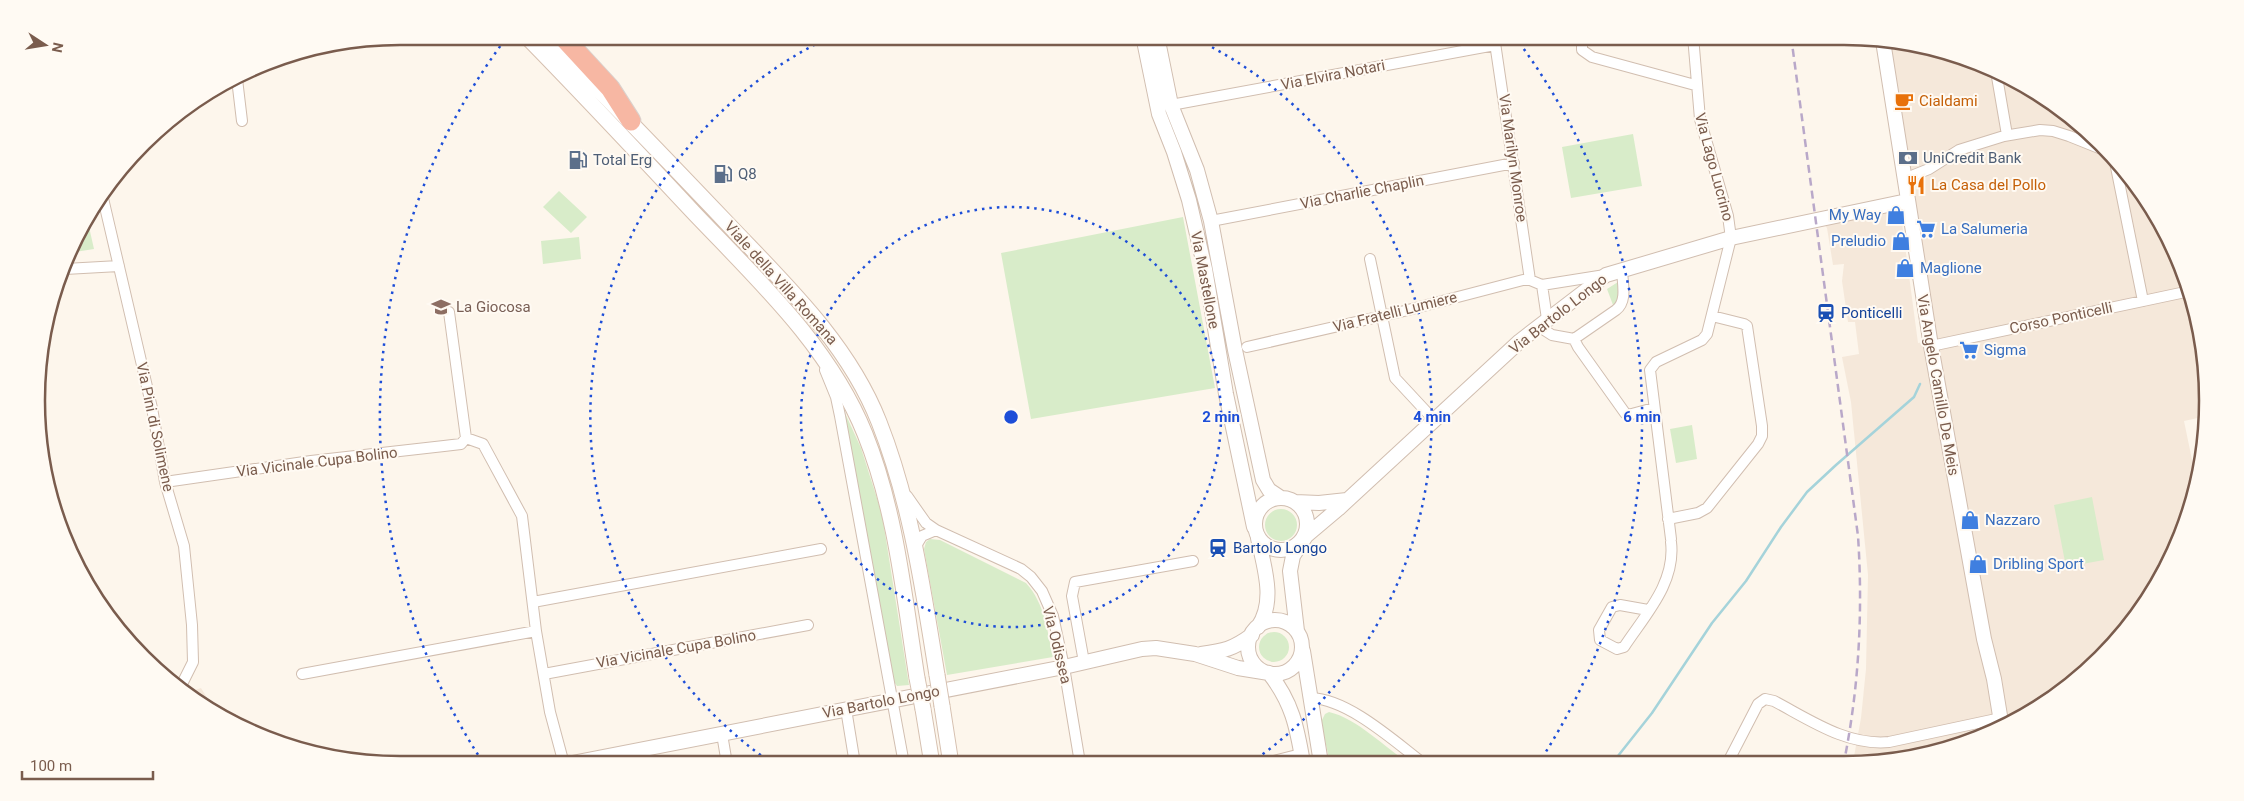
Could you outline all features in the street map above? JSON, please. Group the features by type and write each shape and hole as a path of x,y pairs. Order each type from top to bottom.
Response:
{"highway":[{"path":"570,45 610,88 631,121"}],"main road":[{"name":"Viale della Villa Romana","path":"535,45 748,269 815,345 852,404 882,479 896,546 931,756"},
{"name":"Viale della Villa Romana","path":"554,45 631,121 816,319 848,362 879,420 900,486 916,546 951,756"}],"street":[{"name":"Via Mastellone","path":"1145,45 1159,114 1174,152 1197,234 1226,394 1256,533"},
{"name":"Via Mastellone","path":"1160,45 1171,105 1197,170 1211,221 1262,480 1269,490 1281,498"},
{"name":"Via Elvira Notari","path":"1171,105 1475,45"},
{"name":"Via Marilyn Monroe","path":"1496,45 1530,280"},
{"path":"1582,45 1582,50 1592,57 1696,85"},
{"name":"Via Lago Lucrino","path":"1694,45 1700,119 1728,216 1731,238"},
{"name":"Via Angelo Camillo De Meis","path":"1884,47 1931,346 1984,639 2001,719"},
{"path":"1998,80 2007,135"},
{"path":"237,85 242,120"},
{"path":"1904,178 1929,169 1959,150 2007,135 2040,130 2053,131 2091,145"},
{"name":"Via Charlie Chaplin","path":"1211,221 1514,163"},
{"path":"2117,174 2143,301"},
{"name":"Via Bartolo Longo","path":"1297,631 1290,572 1293,556 1302,541 1542,323 1606,275 1731,238 1907,201"},
{"name":"Via Pini di Solimene","path":"104,204 152,408 165,482 184,546 192,626 193,662 183,682"},
{"path":"1648,610 1620,605 1612,608 1599,630 1600,640 1617,649 1621,649 1648,610 1668,578 1672,561 1671,540 1649,375 1652,366 1705,338 1731,238"},
{"path":"1370,258 1395,378 1434,420"},
{"path":"70,269 119,266"},
{"path":"1542,285 1542,323 1552,335 1574,338 1622,306 1622,269"},
{"path":"1530,280 1542,285 1606,275"},
{"name":"Via Fratelli Lumiere","path":"1247,347 1523,280 1530,280"},
{"name":"Corso Ponticelli","path":"1931,346 2182,293"},
{"path":"449,312 466,438 483,444 522,516 536,631 550,712 563,756"},
{"path":"1668,518 1704,510 1758,444 1762,436 1747,326 1712,316"},
{"path":"1574,338 1578,347 1625,413 1628,415 1654,408"},
{"name":"Viale della Villa Romana","path":"815,345 836,398 840,416 902,756"},
{"name":"Via Vicinale Cupa Bolino","path":"165,482 311,460 461,444 466,438"},
{"name":"Via Odissea","path":"900,486 915,510 926,523 936,530 1021,569 1031,577 1042,591 1053,616 1064,667 1079,756"},
{"path":"1302,648 1301,656 1294,667 1279,674 1261,670 1252,661 1249,647 1255,631 1264,618 1268,605 1267,583 1256,533 1255,518 1265,503 1281,498 1295,502 1319,503 1347,500"},
{"path":"1256,533 1263,544 1276,551 1290,549 1302,541 1307,527 1307,520 1305,513 1295,502"},
{"path":"916,546 922,536 936,530"},
{"path":"533,599 816,548"},
{"path":"1084,662 1072,596 1075,582 1193,561"},
{"path":"1255,631 1270,621 1280,621 1290,625 1297,631 1302,648 1320,756"},
{"name":"Via Vicinale Cupa Bolino","path":"544,674 808,625"},
{"path":"302,674 536,631"},
{"name":"Via Bartolo Longo","path":"1195,654 1227,651 1238,645 1255,631"},
{"name":"Via Bartolo Longo","path":"607,756 1064,667 1142,649 1156,648 1195,654 1238,668 1269,673"},
{"path":"1269,673 1281,688 1290,706 1302,756"},
{"path":"1310,698 1332,702 1355,715 1413,756"},
{"path":"1731,756 1758,704 1766,699 1774,701 1841,735 1873,743 1987,725"},
{"path":"846,709 853,756"},
{"path":"722,734 726,756"}],"shaded area":[{"path":"1885,48 1936,57 1980,72 2001,82 2060,118 2111,166 2126,184 2151,223 2172,264 2180,286 2187,308 2196,354 2198,418 2184,421 2193,464 2187,493 2172,537 2139,598 2126,617 2095,652 2060,683 2041,696 1980,729 1936,744 1913,749 1854,756 1861,718 1866,669 1868,575 1851,402 1842,357 1859,354 1855,322 1848,322 1842,281 1844,264 1833,265 1827,228 1824,224 1900,208 1918,343 1936,340"},
{"path":"201,688 208,699 203,696 194,690"}],"green space":[{"path":"1633,134 1642,186 1571,198 1562,147"},
{"path":"559,191 587,217 571,233 543,207"},
{"path":"1183,217 1215,388 1031,419 1001,253"},
{"path":"90,229 94,249 78,252"},
{"path":"579,237 581,259 543,264 541,241"},
{"path":"1618,282 1619,298 1613,305 1607,289"},
{"path":"845,413 861,448 882,514 909,685 897,686 892,679"},
{"path":"1692,425 1697,459 1676,463 1670,429"},
{"path":"2092,497 2104,560 2066,567 2054,505"},
{"path":"1281,509 1287,510 1292,514 1296,519 1296,531 1292,536 1287,540 1281,541 1275,540 1270,536 1266,531 1265,525 1266,519 1270,514 1275,510"},
{"path":"930,539 940,540 1026,583 1041,609 1053,657 947,675 924,549 926,542"},
{"path":"1274,632 1285,636 1289,647 1285,658 1274,662 1263,658 1259,647 1263,636"},
{"path":"1329,712 1350,720 1399,756 1328,756 1321,722 1325,714"}],"waterway":[{"path":"1618,756 1652,713 1712,623 1746,581 1781,527 1807,492 1914,397 1920,384"}],"railway":[{"path":"1792,45 1858,536 1859,649 1845,756"}],"place":[{"name":"Cialdami","path":"1904,101"},
{"name":"UniCredit Bank","path":"1908,158"},
{"name":"Total Erg","path":"578,160"},
{"name":"Q8","path":"723,174"},
{"name":"La Casa del Pollo","path":"1916,185"},
{"name":"My Way","path":"1896,215"},
{"name":"La Salumeria","path":"1926,229"},
{"name":"Preludio","path":"1901,241"},
{"name":"Maglione","path":"1905,268"},
{"name":"La Giocosa","path":"441,307"},
{"name":"Ponticelli","path":"1826,313"},
{"name":"Sigma","path":"1969,350"},
{"name":"Nazzaro","path":"1970,520"},
{"name":"Bartolo Longo","path":"1218,548"},
{"name":"Dribling Sport","path":"1978,564"}]}
